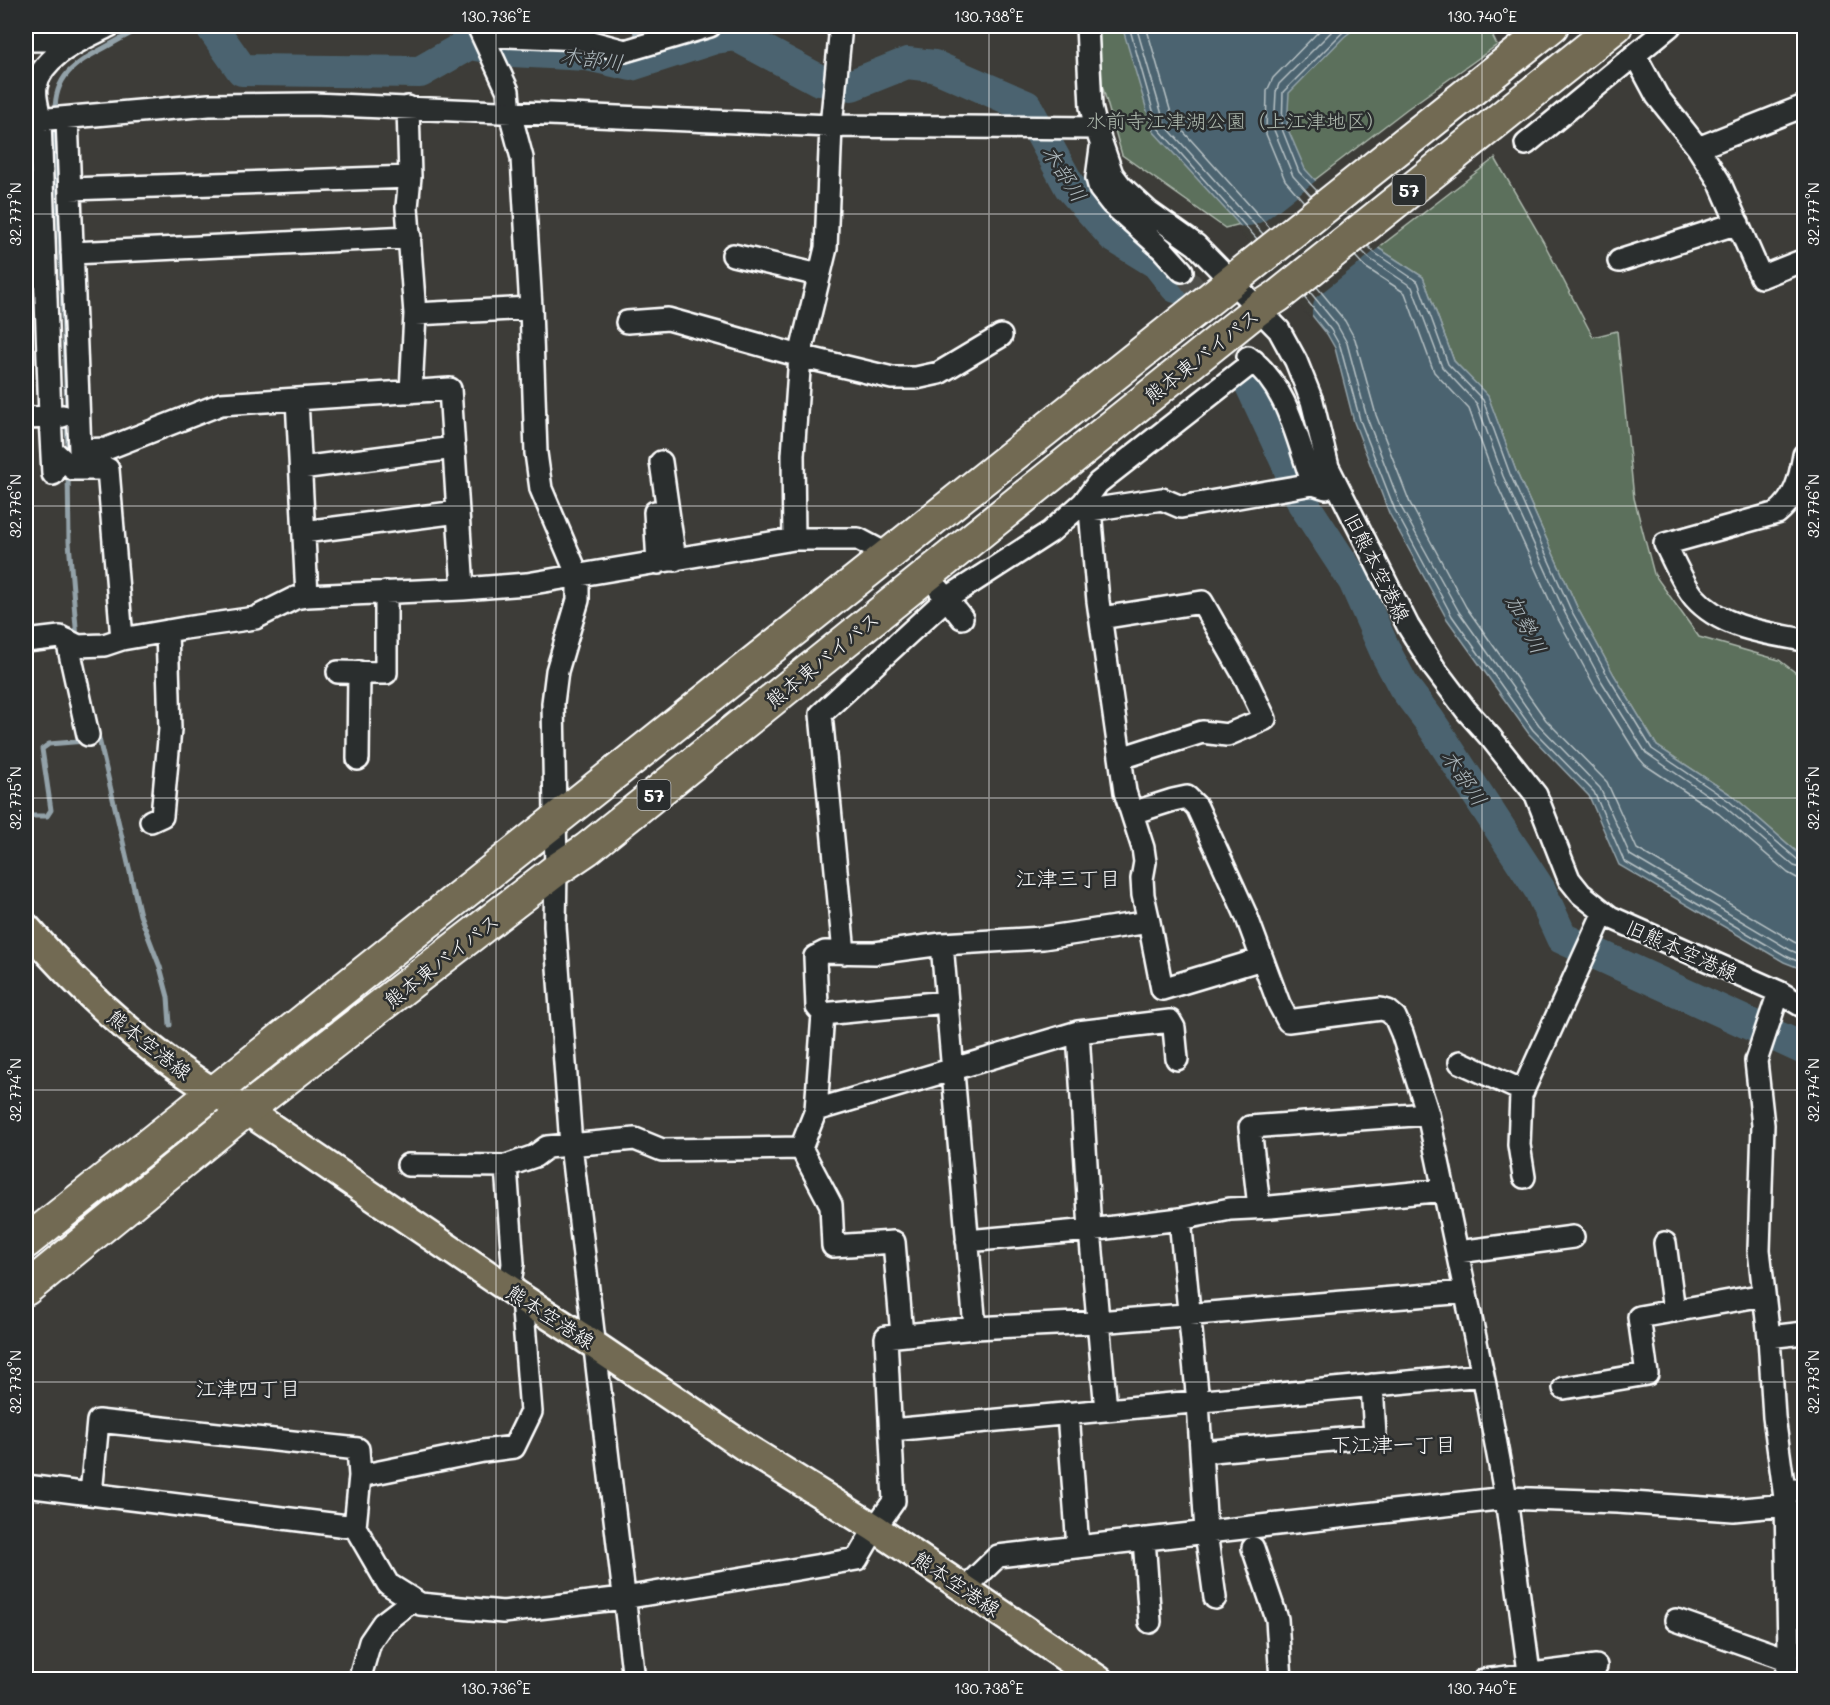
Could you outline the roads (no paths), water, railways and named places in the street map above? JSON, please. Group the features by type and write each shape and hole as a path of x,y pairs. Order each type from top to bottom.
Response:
{"highway":[{"name":"熊本東バイパス","path":"26,1242 1427,123 1552,26"},
{"name":"熊本東バイパス","path":"26,1289 246,1110 556,870 587,849 1268,302 1616,26"}],"main road":[{"name":"熊本空港線","path":"26,928 84,990 132,1032 213,1093 246,1110 516,1294 745,1447 875,1528 1099,1680"}],"street":[{"path":"53,474 31,87 44,68 59,54 109,26"},
{"path":"634,1680 571,1145 555,926 553,703 557,671 578,600 578,576 541,489 536,453 531,308 522,159 510,113 508,91 480,30 580,39 625,51 708,26"},
{"path":"794,539 793,455 800,357 826,248 831,126 840,36 838,26"},
{"name":"旧熊本空港線","path":"1087,26 1091,107 1112,174 1120,186 1148,211 1241,273 1268,302 1312,401 1328,467 1338,492 1373,554 1408,626 1435,669 1536,795 1569,879 1581,894 1610,917 1779,992 1804,1007"},
{"path":"1526,144 1670,26"},
{"path":"26,40 85,38"},
{"path":"1635,55 1657,96 1698,148 1719,181 1761,277 1804,260"},
{"path":"33,120 210,105 313,104 831,126 1015,127 1098,135 1097,178 1100,189 1111,203 1182,271"},
{"path":"1698,148 1804,106"},
{"path":"408,107 410,177 407,207 415,314 411,392"},
{"path":"67,118 80,450 106,449 221,404 450,389 463,589"},
{"path":"70,189 410,177"},
{"path":"1619,261 1738,223"},
{"path":"72,253 410,237"},
{"path":"733,255 819,275"},
{"path":"415,314 531,308"},
{"path":"627,322 668,319 800,357 892,378 916,378 939,373 1001,336"},
{"path":"1262,959 1162,989 1143,895 1142,879 1145,862 1125,792 1087,507 1098,483 1231,379 1251,359 1267,374 1278,390 1313,483"},
{"path":"297,399 307,596"},
{"path":"26,418 78,414"},
{"path":"301,468 454,448"},
{"path":"52,450 73,470 108,469 122,639"},
{"path":"1804,455 1800,479 1788,504 1777,513 1665,544 1693,596 1713,614 1758,631 1804,640"},
{"path":"661,462 666,561"},
{"path":"844,953 821,714 946,599 1087,507 1162,499 1182,507 1313,483 1338,492"},
{"path":"304,532 458,512"},
{"path":"655,512 666,561"},
{"path":"26,641 60,637 78,646 104,645 122,639 166,631 255,618 295,598 307,596 527,584 794,539 858,539 888,555"},
{"path":"927,575 962,618"},
{"path":"338,672 386,673 386,592"},
{"path":"1101,618 1202,602 1246,679 1265,719 1227,735 1202,732 1120,758"},
{"path":"151,820 162,816 171,729 166,631"},
{"path":"67,640 88,735"},
{"path":"358,759 359,672"},
{"path":"1132,813 1187,797 1197,807 1246,915 1288,1021 1381,1009 1395,1017 1428,1114 1483,1375 1506,1498 1529,1677"},
{"path":"1524,1177 1519,1145 1521,1095 1604,912"},
{"path":"902,1335 894,1242 833,1246 831,1204 801,1148 816,1110 823,1014 817,1007 815,957 825,952 875,953 942,944 1043,939 1149,922"},
{"path":"942,944 975,1328"},
{"path":"1676,1620 1786,1670 1789,1648 1792,1495 1774,1417 1769,1336 1759,1250 1763,1125 1756,1060 1779,992"},
{"path":"823,1014 946,1002"},
{"path":"816,1110 1078,1032 1170,1021 1174,1028 1177,1059"},
{"path":"1078,1032 1090,1230 1107,1410"},
{"path":"1460,1062 1523,1091"},
{"path":"1259,1207 1250,1127 1428,1114"},
{"path":"408,1165 506,1166 535,1156 547,1147 635,1139 662,1150 801,1148"},
{"path":"360,1476 483,1451 514,1447 531,1412 516,1294 506,1166"},
{"path":"967,1241 1090,1230 1180,1219 1230,1209 1444,1190"},
{"path":"1180,1219 1198,1402 1206,1532 1215,1598"},
{"path":"1458,1252 1573,1237"},
{"path":"1665,1243 1674,1311"},
{"path":"91,1494 98,1421 358,1449 360,1476 355,1527 388,1584 420,1604 503,1612 624,1598 857,1559 894,1501 886,1337 975,1328 1098,1322 1466,1292"},
{"path":"1564,1388 1647,1374 1639,1317 1764,1295"},
{"path":"1769,1336 1804,1334"},
{"path":"891,1430 1483,1375"},
{"path":"1202,1452 1375,1436 1372,1385"},
{"path":"1068,1413 1078,1547"},
{"path":"26,1486 355,1527"},
{"path":"965,1588 998,1556 1506,1498 1617,1502 1733,1510 1792,1495"},
{"path":"1144,1539 1150,1622"},
{"path":"1253,1548 1277,1619 1281,1680"},
{"path":"359,1680 370,1642 383,1623 413,1600"},
{"path":"1484,1680 1529,1677 1596,1666"}],"water":[{"name":"加勢川","path":"1122,26 1358,26 1344,37 1289,93 1287,127 1305,169 1378,248 1423,277 1454,361 1488,396 1516,471 1577,607 1614,675 1657,746 1733,796 1804,858 1804,970 1784,962 1619,865 1589,796 1529,734 1447,619 1389,513 1354,422 1335,348 1327,334 1236,221 1153,131"}],"waterway":[{"path":"55,114 58,90 62,81 75,66 145,26"},
{"name":"木部川","path":"211,26 242,70 420,72 469,44 512,51 587,55 631,65 715,38 735,35 819,80 852,85 907,63 934,66 1026,106 1070,187 1113,236 1157,263 1176,287"},
{"path":"634,26 638,41"},
{"path":"640,50 642,61"},
{"path":"55,123 67,411"},
{"name":"木部川","path":"1248,379 1303,503 1354,581 1404,687 1429,720 1540,890 1562,938 1804,1049"},
{"path":"67,420 68,456"},
{"path":"68,471 69,542 77,639"},
{"path":"97,730 140,915 160,967 168,997 170,1025"},
{"path":"26,816 47,816 51,810 42,749 49,744 85,741"},
{"path":"26,1677 31,1680"}],"tunnel":[{"path":"1182,271 1248,357"}],"district":[{"name":"江津三丁目","path":"1068,877"},
{"name":"江津四丁目","path":"248,1387"},
{"name":"下江津一丁目","path":"1393,1443"}],"park label":[{"name":"水前寺江津湖公園（上江津地区）","path":"1236,120"}]}
